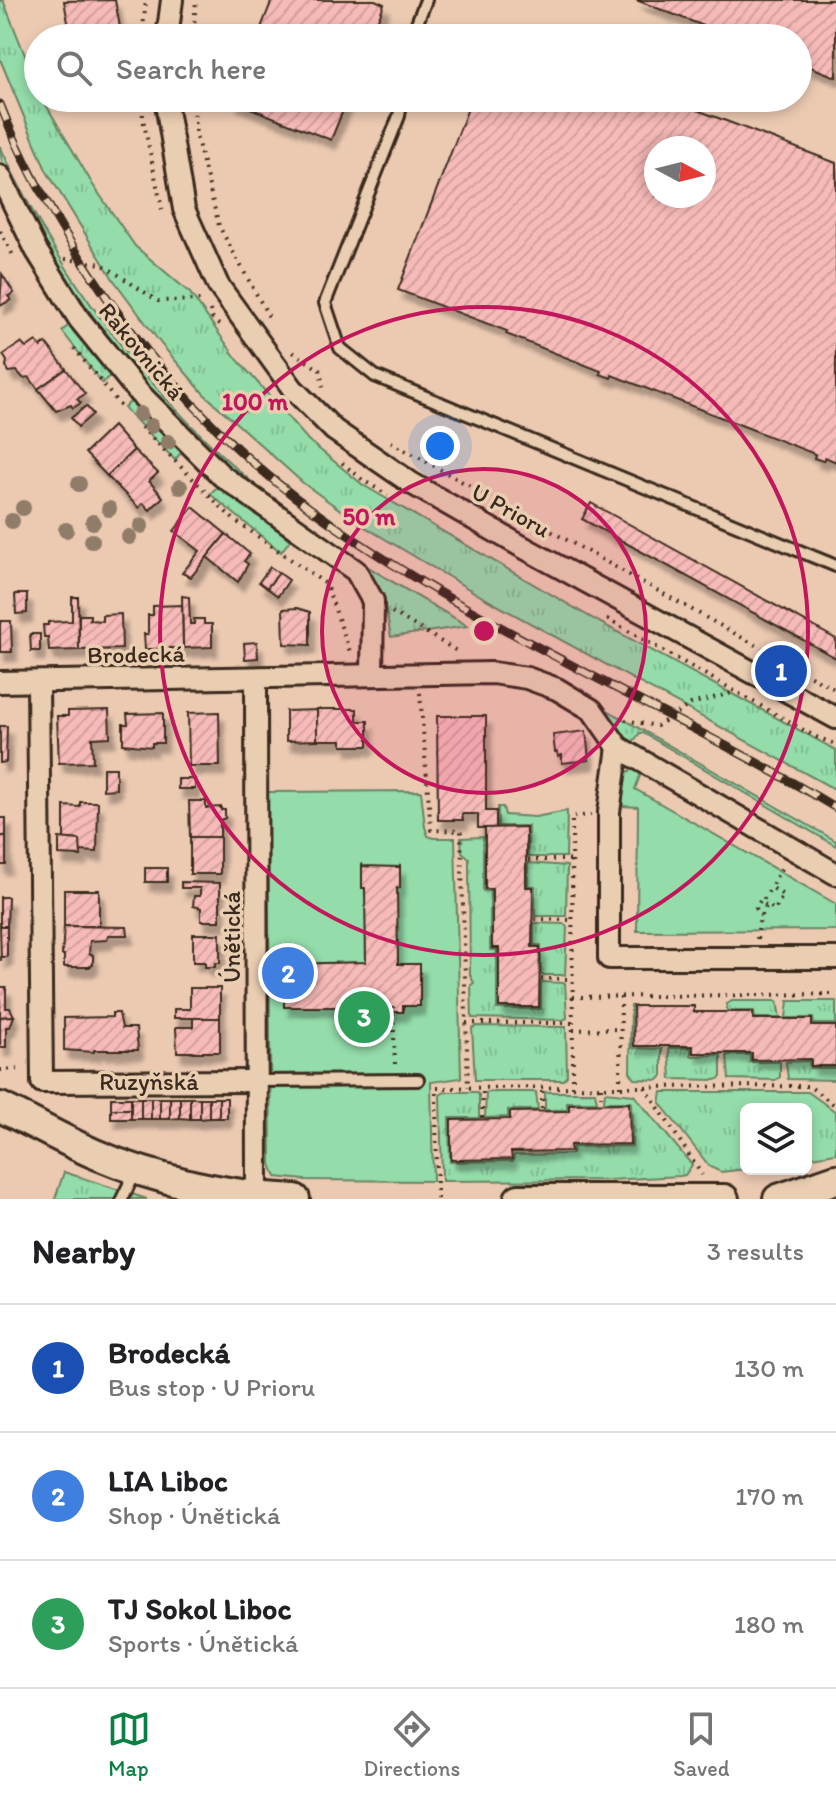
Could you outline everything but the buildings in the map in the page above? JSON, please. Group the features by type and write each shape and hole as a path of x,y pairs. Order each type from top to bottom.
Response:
{"street":[{"path":"169,24 172,0"},
{"name":"U Prioru","path":"167,112 184,209 218,285 293,389 334,430 411,483 519,545 836,718"},
{"name":"Rakovnická","path":"0,176 36,250 79,319 139,393 222,476 356,571 373,601"},
{"path":"372,675 373,601"},
{"name":"Brodecká","path":"0,682 493,673 527,678 557,689 592,710 618,747 836,874"},
{"name":"Únětická","path":"256,678 257,1196"},
{"name":"Ruzyňská","path":"38,682 42,1082 257,1081"},
{"path":"618,747 609,812 609,958 836,958"},
{"path":"0,1107 96,1154 137,1168 191,1184 257,1196 295,1199"},
{"path":"778,1199 836,1179"},
{"path":"793,1199 836,1194"},
{"path":"519,1199 724,1199"}],"lane":[{"path":"417,24 426,0"},
{"path":"400,112 325,303 340,348 375,376 836,566"},
{"path":"257,1081 418,1080"},
{"path":"122,1199 137,1168"}],"path":[{"path":"143,24 146,0"},
{"path":"194,24 196,0"},
{"path":"194,112 196,135 219,226 271,320"},
{"path":"36,250 66,259 102,264 158,301 207,300"},
{"path":"285,347 320,370 324,391"},
{"path":"390,441 836,690"},
{"path":"373,601 493,673"},
{"path":"592,710 617,719 657,726 691,704 734,693 749,669"},
{"path":"419,674 431,830 461,831 468,1088"},
{"path":"573,1087 572,817 609,812"},
{"path":"771,887 783,895 775,910 762,902 792,848"},
{"path":"528,860 573,860"},
{"path":"760,901 756,908 761,916"},
{"path":"757,958 757,929 767,905"},
{"path":"535,919 573,920"},
{"path":"541,979 573,979"},
{"path":"573,997 836,994"},
{"path":"620,1087 621,996"},
{"path":"393,1006 396,1080"},
{"path":"466,1023 573,1023"},
{"path":"573,1030 620,1029"},
{"path":"0,1070 23,1069"},
{"path":"437,1199 436,1088 809,1086 836,1106"},
{"path":"601,1087 601,1101"},
{"path":"645,1087 704,1177"},
{"path":"482,1118 483,1088"},
{"path":"542,1088 542,1109"}],"green space":[{"path":"0,0 3,0 24,53 24,112 50,112 93,185 135,246 190,293 237,359 308,440 363,485 597,621 836,750 836,790 484,598 360,524 303,483 204,394 161,344 113,279 46,170 0,59"},
{"path":"0,146 54,249 86,297 120,344 197,431 283,508 327,540 468,626 391,637 382,596 357,566 232,474 202,448 145,385 91,314 13,186 2,162"},
{"path":"74,321 114,372 102,383 62,331"},
{"path":"136,396 186,447 175,460 124,408"},
{"path":"222,482 290,540 281,552 210,494"},
{"path":"597,704 836,841 836,846 643,733 632,743 626,741"},
{"path":"639,769 641,773 635,789 836,904 836,930 637,931 638,807 623,806 621,783 625,773"},
{"path":"421,791 428,836 455,838 461,1078 431,1082 433,1181 276,1177 271,1164 268,792"},
{"path":"498,807 503,807 505,815 535,817 567,811 566,857 528,857 528,826 498,826"},
{"path":"483,837 483,891 490,891 490,950 497,950 497,1009 541,1009 541,982 565,983 567,1018 563,1020 472,1018 471,985 474,983 470,975 469,858 462,852 461,838"},
{"path":"528,863 567,866 566,916 535,916 535,886 528,886"},
{"path":"534,923 564,924 567,927 565,975 541,975 541,945 534,945"},
{"path":"732,1001 777,1001 780,1018 755,1018 754,1011 727,1011 727,1004"},
{"path":"788,1001 836,1001 836,1024 814,1024 813,1018 786,1018"},
{"path":"631,1005 632,1048 662,1049 662,1076 658,1080 635,1079 630,1072"},
{"path":"566,1027 567,1076 563,1080 475,1080 472,1028"},
{"path":"669,1048 691,1048 691,1056 721,1055 721,1077 716,1080 671,1079"},
{"path":"727,1055 750,1055 750,1062 780,1062 780,1077 775,1080 729,1079"},
{"path":"809,1061 810,1068 836,1068 836,1080 788,1079 786,1062"},
{"path":"445,1092 476,1092 479,1095 479,1118 449,1118 450,1162 513,1161 514,1155 572,1154 573,1147 632,1146 631,1102 604,1102 605,1092 634,1095 692,1165 685,1175 680,1176 609,1180 442,1181 440,1095"},
{"path":"488,1092 536,1092 538,1110 508,1110 508,1117 485,1118"},
{"path":"545,1092 595,1092 597,1102 567,1102 567,1110 545,1110"},
{"path":"662,1092 808,1092 836,1112 836,1153 812,1157 812,1103 740,1103 740,1170 721,1172 710,1167 660,1103"},
{"path":"64,1172 147,1199 55,1199"}],"railway":[{"path":"0,104 49,206 107,298 180,390 264,472 358,542 424,583 836,808"}],"place":[{"name":"Brodecká","path":"781,671"},
{"name":"LIA Liboc","path":"288,973"},
{"name":"TJ Sokol Liboc","path":"364,1017"}]}
